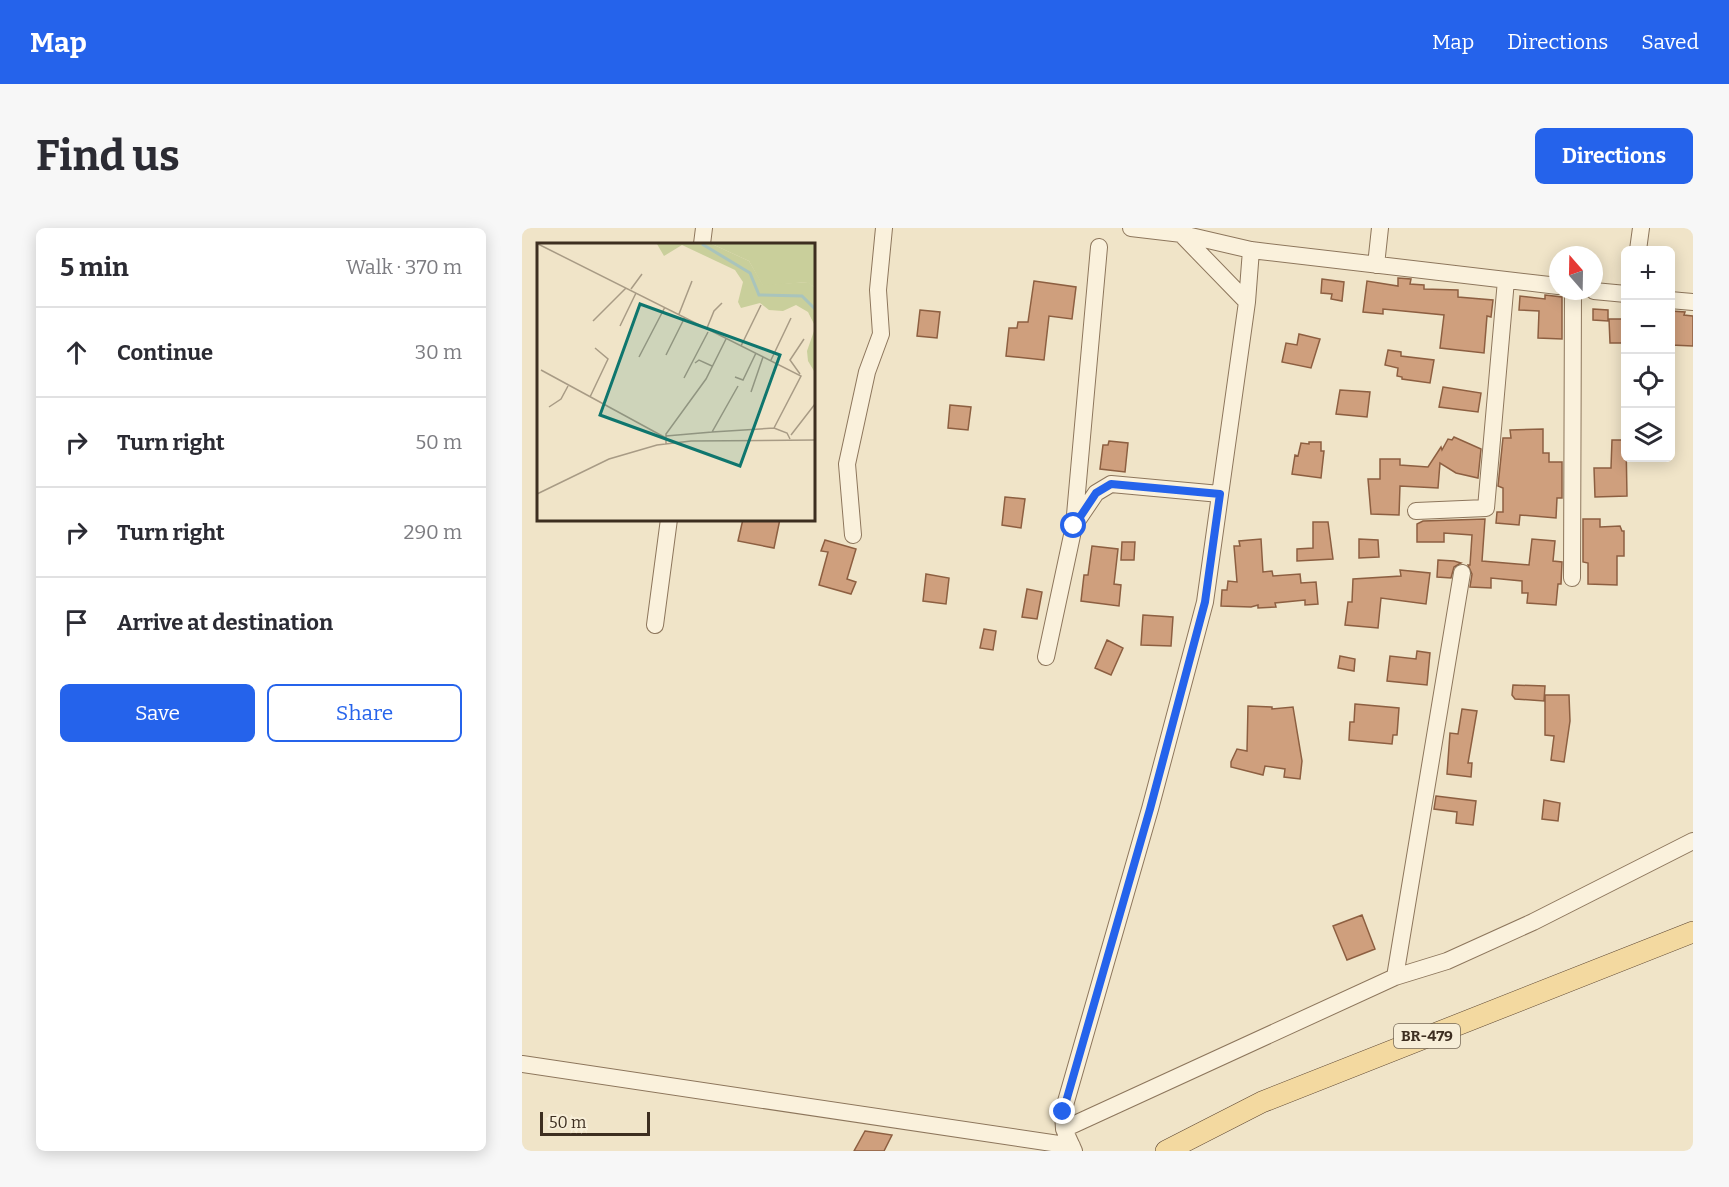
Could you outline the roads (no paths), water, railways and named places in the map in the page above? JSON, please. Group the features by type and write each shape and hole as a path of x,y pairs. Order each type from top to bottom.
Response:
{"main road":[{"name":"BR-479","path":"1166,1151 1262,1101 1693,933"}],"street":[{"path":"702,243 704,228"},
{"path":"853,535 847,464 867,372 881,334 878,290 884,228"},
{"path":"1131,228 1182,234 1251,250 1549,285"},
{"path":"1376,265 1380,228"},
{"path":"1639,246 1641,228"},
{"path":"1182,234 1247,302"},
{"path":"1046,657 1074,526 1099,247"},
{"path":"1073,1149 1064,1129 1063,1112 1150,809 1205,602 1247,302 1251,250"},
{"path":"1416,511 1486,508 1506,280"},
{"path":"1603,292 1621,294"},
{"path":"1572,578 1574,300"},
{"path":"1675,300 1693,302"},
{"path":"1074,526 1096,493 1111,484 1220,494"},
{"path":"655,625 669,520"},
{"path":"1395,977 1462,573"},
{"path":"1064,1129 1395,977 1446,961 1533,922 1693,841"},
{"path":"522,1064 1073,1149"}]}
